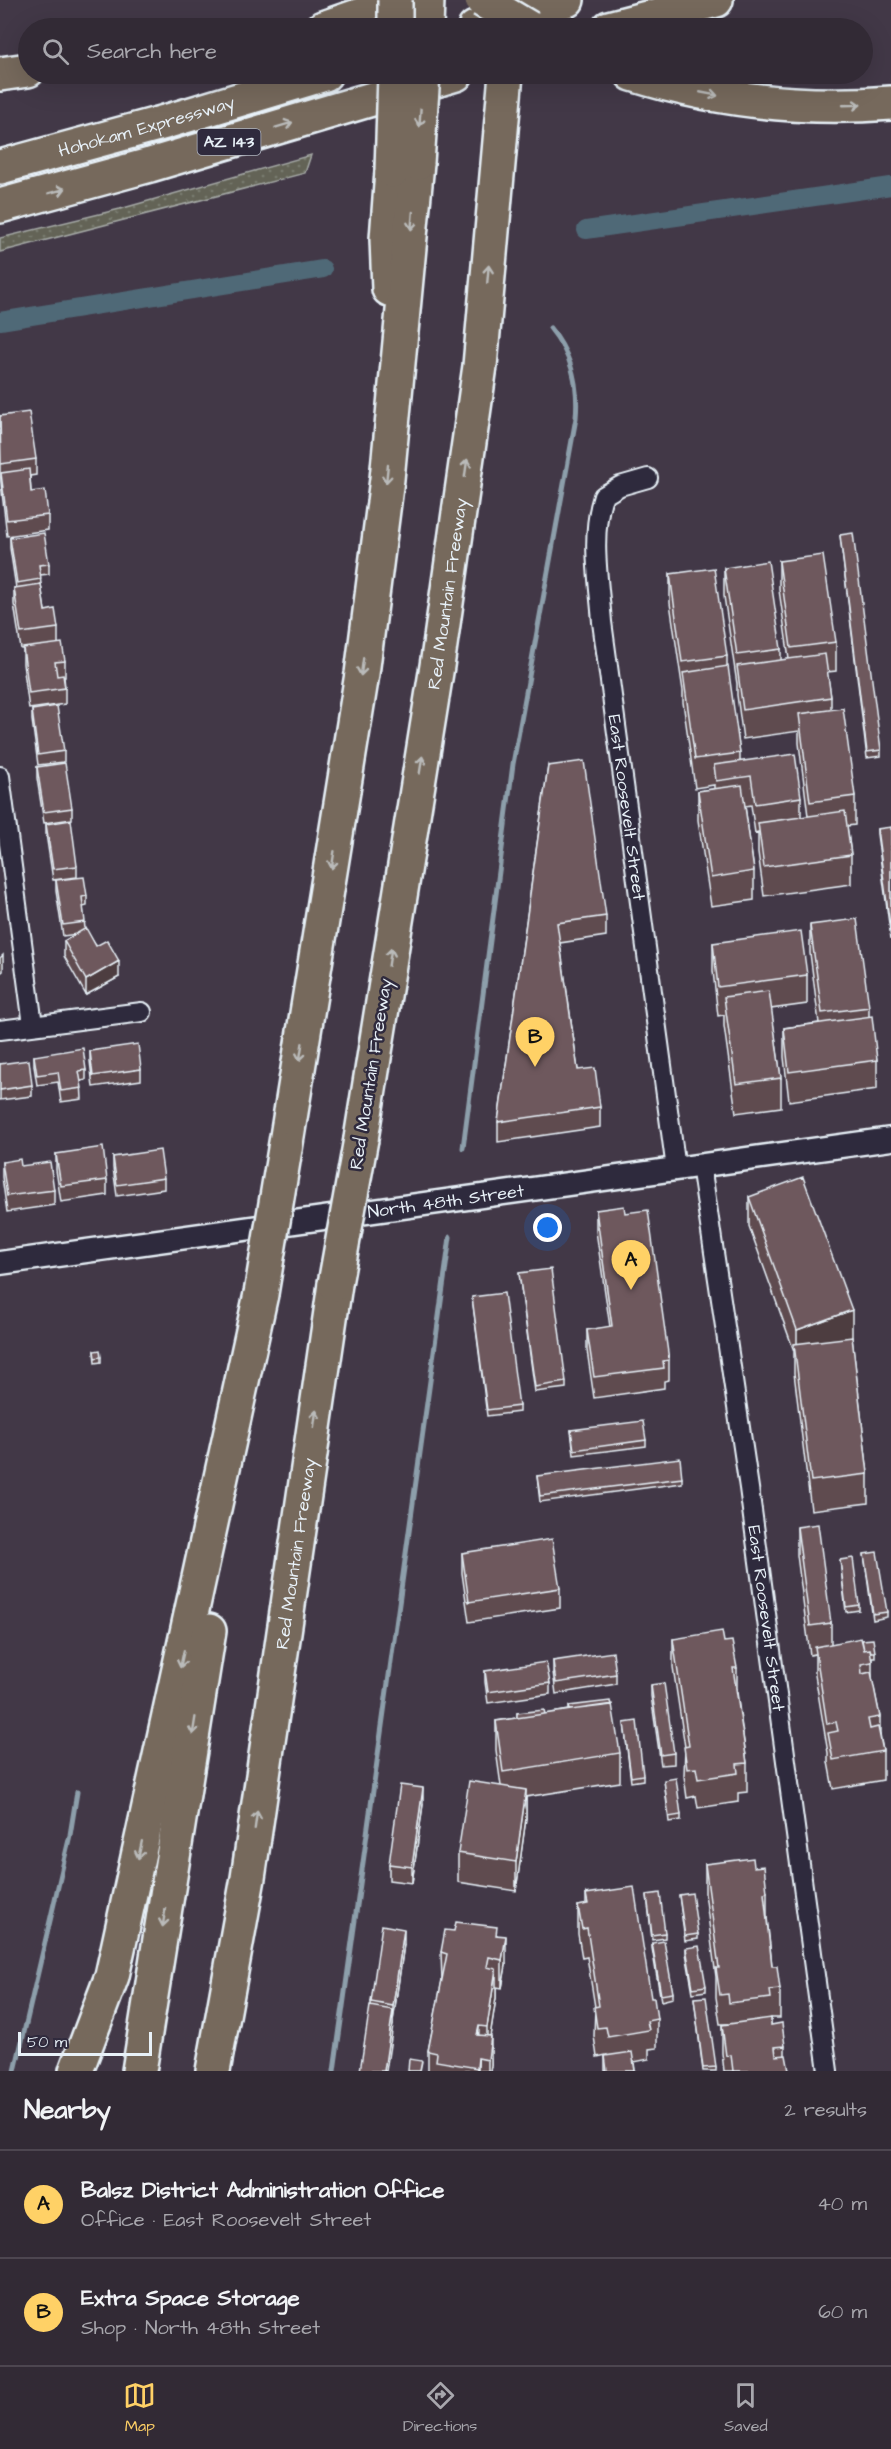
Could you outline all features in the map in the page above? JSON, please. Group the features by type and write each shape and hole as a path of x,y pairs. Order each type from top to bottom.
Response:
{"highway":[{"path":"395,0 395,18"},
{"path":"352,18 404,0"},
{"path":"426,18 427,0"},
{"path":"482,0 512,18"},
{"path":"509,18 510,0"},
{"path":"521,18 524,0"},
{"path":"508,18 567,0"},
{"path":"647,18 716,0"},
{"path":"0,74 18,71"},
{"name":"Hohokam Expressway","path":"0,167 155,125 292,84"},
{"path":"396,84 404,167"},
{"path":"139,2071 261,1294 357,707 393,416 387,239 421,84"},
{"name":"AZ 143","path":"0,206 182,156 423,84"},
{"name":"Red Mountain Freeway","path":"213,2071 248,1878 335,1284 361,1139 435,678 480,366 505,84"},
{"path":"502,137 510,84"},
{"path":"672,84 721,96 812,106 891,103"},
{"path":"76,2071 112,1976 261,1294"},
{"path":"227,2071 248,1878"}],"street":[{"name":"East Roosevelt Street","path":"648,478 620,486 603,496 596,517 596,541 602,622 676,1169"},
{"path":"0,776 33,1025"},
{"path":"0,1030 142,1012"},
{"name":"North 48th Street","path":"0,1263 891,1139"},
{"name":"East Roosevelt Street","path":"701,1165 749,1488 828,2071"}],"green space":[{"path":"311,155 305,173 0,252 0,238 120,209"}],"building":[{"path":"29,412 36,459 1,464 0,416"},
{"path":"29,469 31,492 45,490 48,515 7,520 1,473"},
{"path":"44,533 49,564 39,565 41,579 17,583 10,538"},
{"path":"853,533 881,750 867,752 840,535"},
{"path":"823,555 836,642 791,648 779,561"},
{"path":"768,561 781,649 737,655 724,568"},
{"path":"714,568 727,656 682,662 670,574"},
{"path":"41,584 45,611 55,609 58,628 21,633 14,588"},
{"path":"62,643 65,661 55,662 57,676 63,675 65,688 29,693 23,648"},
{"path":"825,654 831,697 743,710 737,666"},
{"path":"728,666 740,753 695,759 683,673"},
{"path":"57,706 64,751 38,755 32,710"},
{"path":"843,708 855,796 810,802 799,714"},
{"path":"795,754 801,797 755,804 751,776 716,781 714,765"},
{"path":"584,761 606,916 557,923 578,1070 595,1068 600,1107 498,1122 548,766"},
{"path":"65,763 72,808 44,812 37,767"},
{"path":"742,785 754,871 711,878 698,791"},
{"path":"845,811 851,855 764,867 758,823"},
{"path":"71,820 77,866 53,869 46,824"},
{"path":"891,827 891,933 877,829"},
{"path":"84,877 87,896 82,897 85,922 63,925 56,880"},
{"path":"857,919 869,1007 822,1013 810,925"},
{"path":"86,928 96,946 107,940 119,961 86,980 64,941"},
{"path":"801,931 807,975 718,987 713,943"},
{"path":"769,991 781,1078 736,1084 724,997"},
{"path":"872,1016 877,1060 789,1072 784,1028"},
{"path":"138,1044 141,1069 93,1076 90,1051"},
{"path":"83,1048 86,1070 79,1071 82,1088 61,1091 58,1072 37,1075 34,1056"},
{"path":"29,1060 32,1085 0,1090 0,1064"},
{"path":"103,1147 107,1180 61,1186 56,1154"},
{"path":"160,1150 164,1178 117,1185 113,1157"},
{"path":"20,1159 21,1166 50,1162 54,1190 7,1196 2,1162"},
{"path":"803,1177 852,1310 797,1330 749,1197"},
{"path":"624,1206 625,1213 648,1210 669,1360 663,1361 664,1368 594,1377 587,1330 612,1326 596,1210"},
{"path":"551,1269 566,1382 535,1387 519,1273"},
{"path":"504,1293 519,1406 487,1410 472,1297"},
{"path":"852,1337 868,1474 811,1481 794,1344"},
{"path":"100,1350 101,1357 95,1358 94,1351"},
{"path":"643,1421 646,1440 574,1450 571,1430"},
{"path":"680,1458 682,1478 540,1496 537,1476"},
{"path":"818,1524 831,1623 810,1626 797,1527"},
{"path":"552,1539 560,1588 469,1602 462,1553"},
{"path":"877,1552 887,1612 873,1614 864,1554"},
{"path":"853,1558 859,1605 846,1607 840,1560"},
{"path":"722,1631 724,1642 732,1641 737,1668 733,1668 747,1763 737,1764 738,1773 698,1779 696,1768 687,1769 684,1747 689,1746 673,1639"},
{"path":"861,1638 864,1650 870,1649 872,1662 861,1664 862,1674 871,1672 880,1717 868,1719 870,1729 878,1727 883,1751 833,1760 828,1733 838,1731 836,1722 827,1724 815,1647"},
{"path":"873,1639 875,1652 871,1652 870,1649 864,1650 862,1640"},
{"path":"613,1652 616,1674 556,1683 553,1661"},
{"path":"546,1662 550,1683 488,1692 485,1671"},
{"path":"664,1683 674,1753 661,1755 651,1685"},
{"path":"610,1701 611,1705 570,1710 569,1706"},
{"path":"612,1704 620,1753 503,1772 496,1721"},
{"path":"544,1710 545,1714 517,1718 517,1713"},
{"path":"637,1721 643,1775 631,1777 624,1723"},
{"path":"676,1778 681,1815 669,1817 664,1780"},
{"path":"469,1781 526,1790 516,1862 458,1853"},
{"path":"400,1785 423,1788 412,1867 389,1864"},
{"path":"753,1858 754,1867 764,1866 767,1892 764,1893 772,1966 777,1966 780,1989 770,1990 771,1998 729,2003 728,1994 720,1995 716,1968 719,1968 705,1864"},
{"path":"634,1887 651,1998 654,1998 657,2019 647,2021 649,2030 608,2037 606,2027 597,2028 594,2007 599,2006 587,1928 582,1929 578,1906 588,1904 586,1894"},
{"path":"660,1893 665,1933 652,1935 647,1895"},
{"path":"692,1893 698,1934 685,1936 679,1895"},
{"path":"456,1922 497,1927 496,1935 506,1936 502,1960 489,1957 487,1967 496,1969 487,2027 479,2026 477,2035 491,2036 488,2060 478,2058 477,2068 436,2061 437,2053 428,2051 447,1954 441,1952 445,1930 454,1931"},
{"path":"382,1925 404,1929 393,2006 371,2002"},
{"path":"664,1941 673,1993 661,1995 652,1943"},
{"path":"699,1946 706,1986 693,1988 686,1948"},
{"path":"706,1997 716,2067 703,2068 694,1998"},
{"path":"370,2006 393,2010 384,2071 360,2071"},
{"path":"771,2018 771,2025 782,2023 785,2046 775,2047 776,2056 786,2055 789,2071 733,2071 731,2055 726,2056 722,2025"},
{"path":"632,2052 635,2071 607,2071 605,2056"},
{"path":"409,2059 422,2061 420,2071 408,2071"}],"waterway":[{"path":"586,230 891,186"},
{"path":"0,321 323,269"},
{"path":"463,1148 513,764 576,418 575,382 569,359 550,328"},
{"path":"334,2071 450,1237"},
{"path":"15,2071 70,1835 77,1792"}],"place":[{"name":"Extra Space Storage","path":"535,1067"},
{"name":"Balsz District Administration Office","path":"631,1290"}]}
